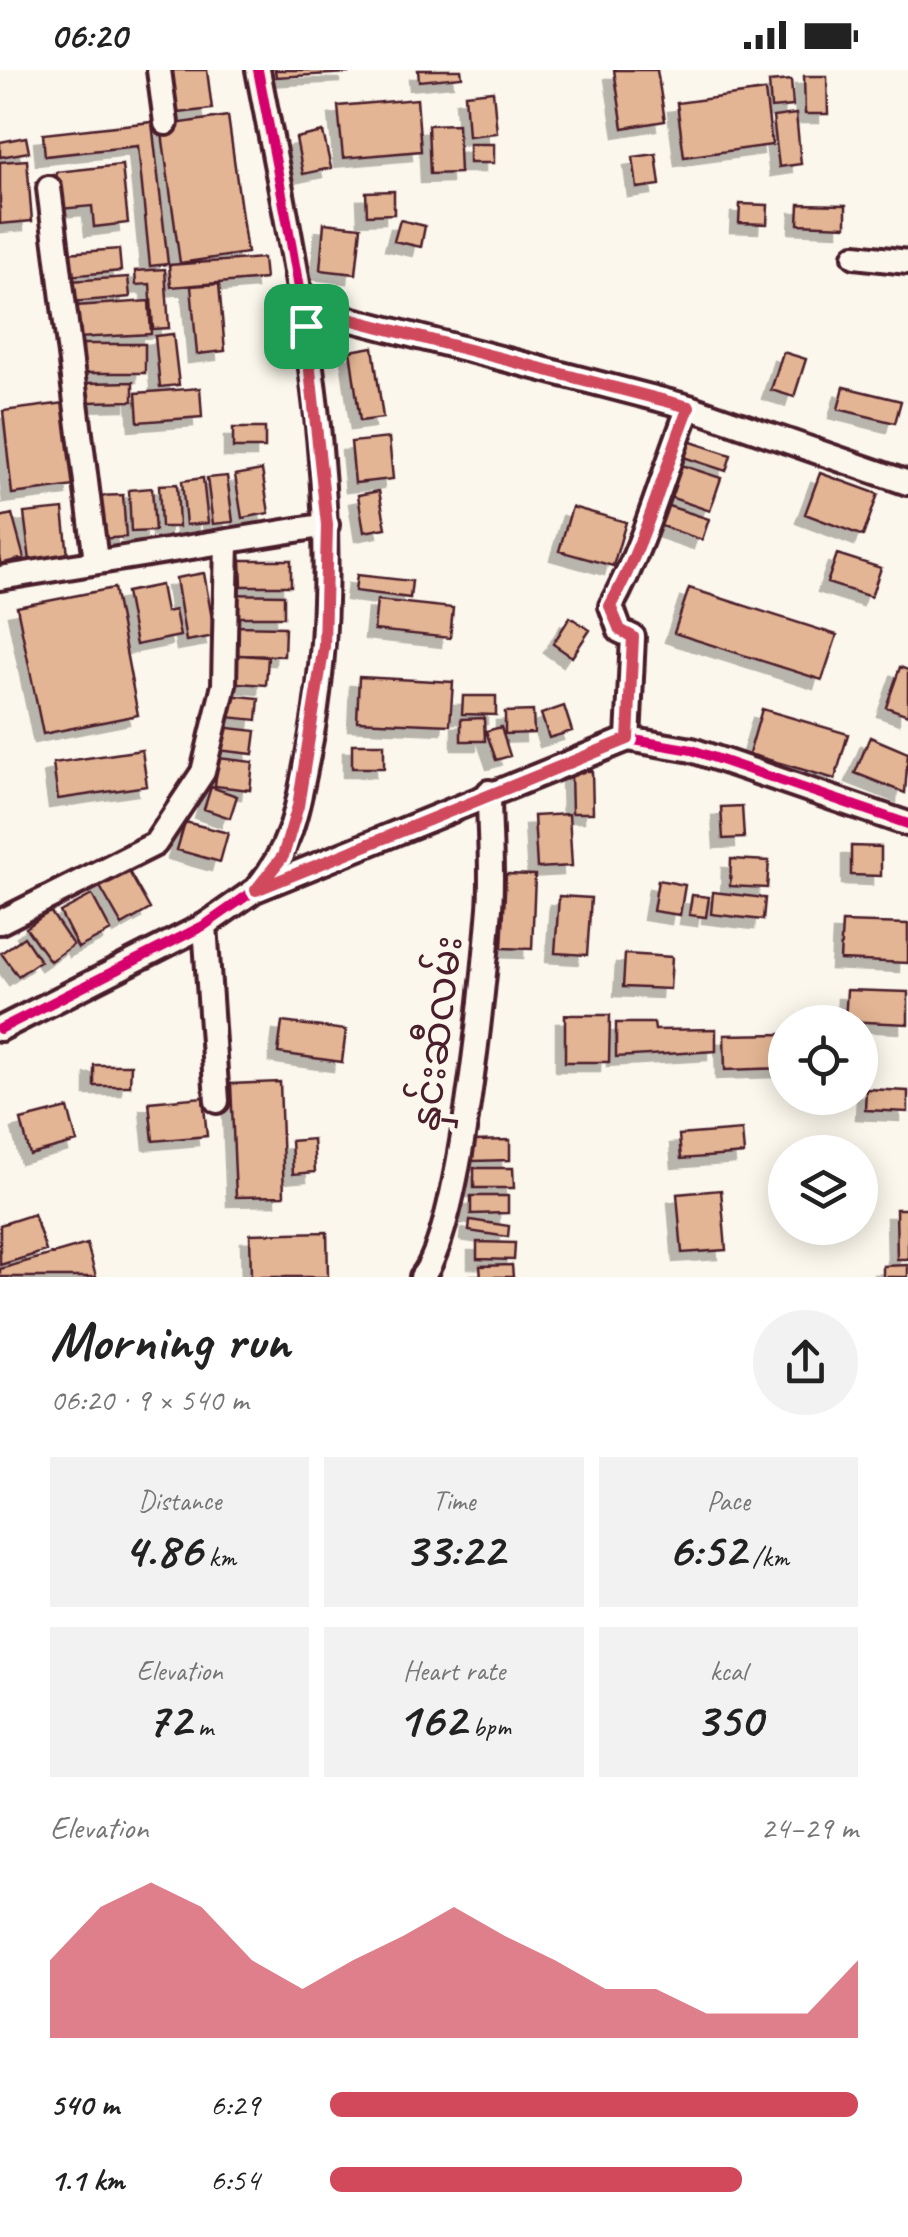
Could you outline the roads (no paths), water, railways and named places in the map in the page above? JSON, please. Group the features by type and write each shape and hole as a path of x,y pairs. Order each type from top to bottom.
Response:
{"street":[{"path":"159,70 166,123"},
{"path":"256,890 283,856 314,727 324,646 327,525 303,307 258,70"},
{"path":"49,188 96,562"},
{"path":"855,256 908,262"},
{"path":"303,307 689,407 908,483"},
{"path":"628,739 633,637 620,630 610,606 635,562 648,512 689,407"},
{"path":"0,578 327,525"},
{"path":"0,922 155,844 203,772 224,685 227,542"},
{"path":"0,1029 205,925 256,890 488,792 628,739 692,750 908,824"},
{"name":"နှင်းဆီလမ်း","path":"435,1272 458,1159 484,959 490,904 488,792"},
{"path":"205,925 217,1102"}]}
